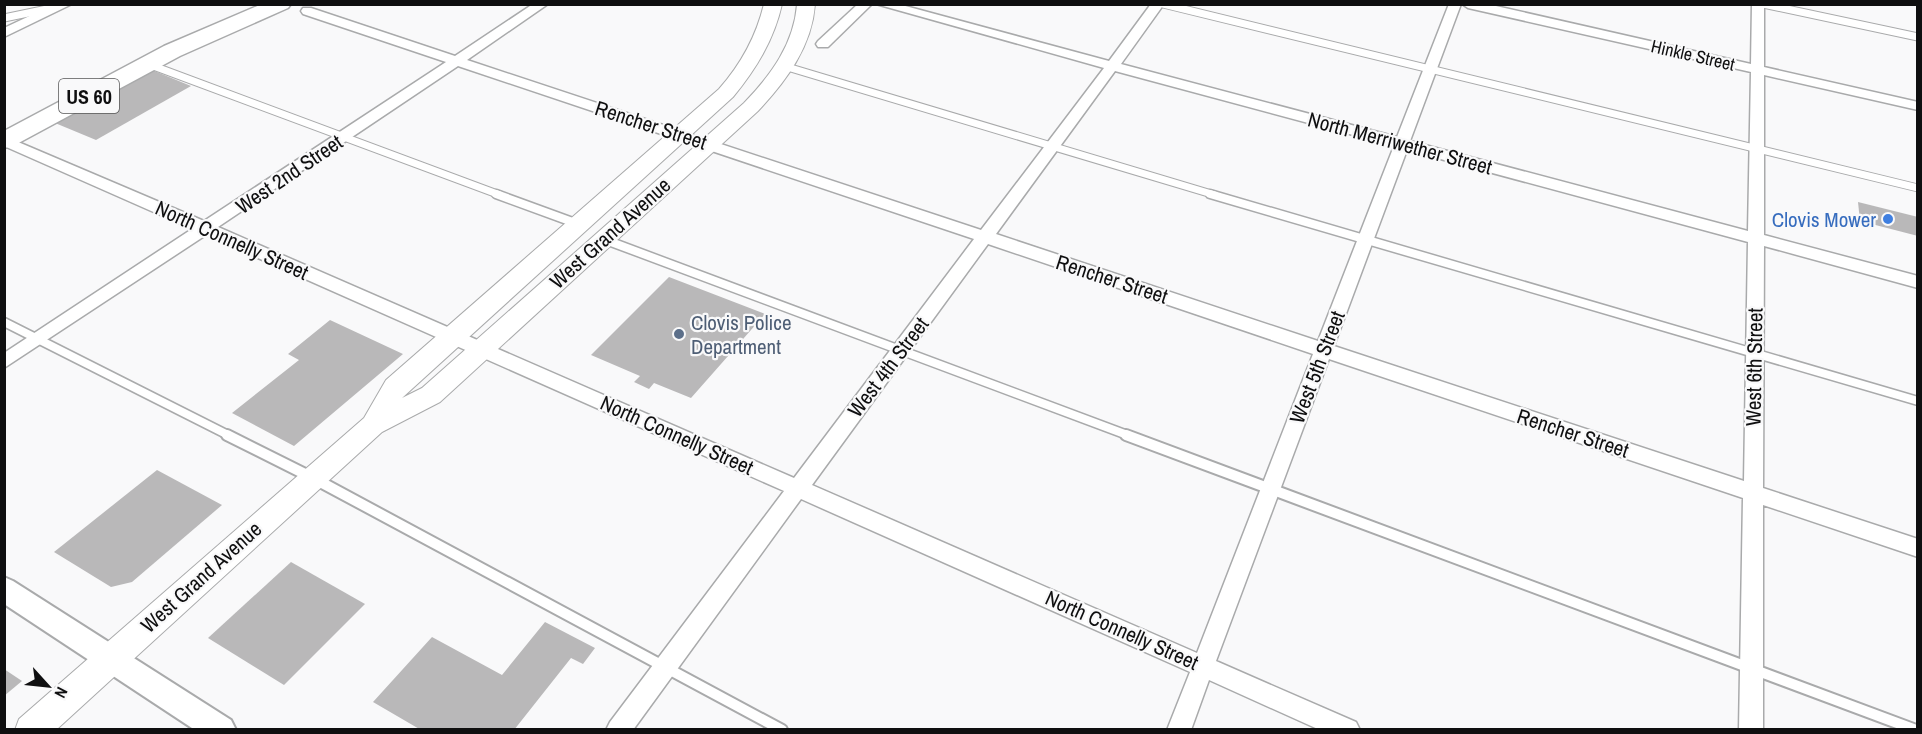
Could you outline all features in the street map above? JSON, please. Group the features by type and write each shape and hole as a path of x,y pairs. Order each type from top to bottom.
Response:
{"highway":[{"name":"US 60","path":"5,136 240,4"},
{"name":"US 60","path":"5,136 147,64 171,43 281,4"}],"main road":[{"name":"West Grand Avenue","path":"373,425 394,387 680,135 738,80 761,42 773,4"},
{"name":"West Grand Avenue","path":"30,729 373,425 431,395 768,90 797,41 806,4"}],"street":[{"name":"West 2nd Street","path":"4,362 542,4"},
{"path":"823,44 866,4"},
{"name":"North Merriwether Street","path":"882,4 1917,282"},
{"name":"West 4th Street","path":"618,729 1158,4"},
{"name":"West 5th Street","path":"1179,729 1455,4"},
{"name":"Hinkle Street","path":"1468,4 1917,106"},
{"name":"West 6th Street","path":"1751,729 1758,4"},
{"path":"4,33 64,6"},
{"name":"Rencher Street","path":"307,11 1917,548"},
{"name":"North Connelly Street","path":"5,136 207,229 1348,729"},
{"path":"4,589 221,729"}],"lane":[{"path":"1163,4 1917,188"},
{"path":"1764,4 1917,37"},
{"path":"4,18 64,6"},
{"path":"147,64 579,225"},
{"path":"784,66 1365,240 1917,401"},
{"path":"603,239 1916,729"},
{"path":"4,322 313,478 782,729"}],"building":[{"path":"152,70 191,86 96,140 55,123"},
{"name":"Clovis Mower","path":"1858,202 1918,217 1918,236 1860,221"},
{"name":"Clovis Police Department","path":"669,277 765,314 691,398 654,383 649,389 634,382 640,376 591,355"},
{"path":"330,320 403,354 294,446 232,413 299,360 288,354"},
{"path":"157,470 222,505 132,582 111,587 54,552"},
{"path":"291,562 365,604 284,685 208,638"},
{"path":"545,622 595,648 583,664 571,658 514,730 421,730 373,702 432,637 502,675"},
{"path":"4,669 22,681 4,696"}],"place":[{"name":"Clovis Mower","path":"1888,219"},
{"name":"Clovis Police Department","path":"679,334"}]}
